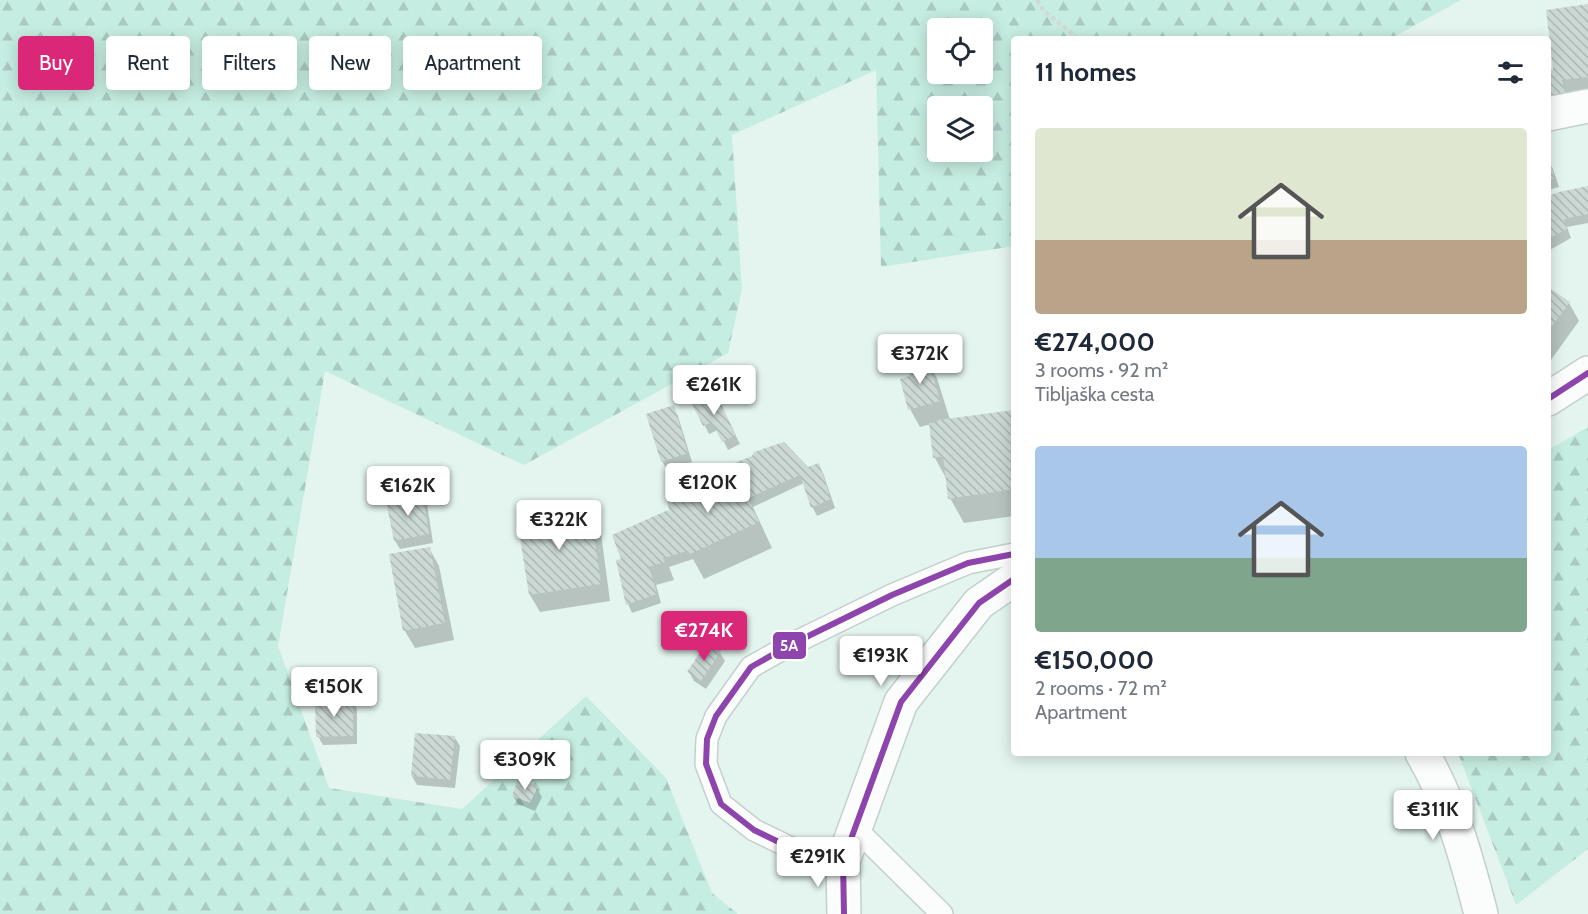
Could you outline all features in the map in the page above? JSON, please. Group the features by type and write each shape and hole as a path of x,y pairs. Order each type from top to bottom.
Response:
{"street":[{"path":"1551,113 1588,106"},
{"path":"1551,397 1588,373"},
{"path":"844,914 843,861 901,702 979,603 1011,581"},
{"path":"1424,756 1435,774 1465,852 1481,914"}],"lane":[{"path":"843,861 791,848 754,830 721,804 706,764 707,739 716,716 751,667 790,645 892,595 968,563 1011,555"},
{"path":"855,828 942,914"}],"path":[{"path":"1037,0 1044,11 1075,36"}],"green space":[{"path":"0,0 1461,0 1395,36 1011,36 1011,246 881,267 876,70 732,135 742,289 728,353 524,465 325,371 278,646 329,788 462,809 586,696 666,778 712,893 738,914 0,914"},
{"path":"1588,427 1588,849 1516,905 1459,756 1551,756 1551,448"}],"building":[{"path":"1588,4 1588,77 1562,80 1565,94 1551,96 1551,69 1553,69 1551,36 1549,36 1546,10"},
{"path":"1551,167 1555,178 1551,179"},
{"path":"1588,186 1588,214 1564,219 1567,229 1551,237 1551,195"},
{"path":"1551,289 1570,302 1551,328"},
{"path":"928,358 940,401 908,410 900,379 910,376 907,364"},
{"path":"715,392 736,435 722,442 712,422 703,426 692,404"},
{"path":"674,405 688,453 661,462 646,414"},
{"path":"1011,410 1011,489 948,499 943,456 933,458 929,423"},
{"path":"784,442 808,467 819,463 831,499 811,508 800,475 748,498 759,522 688,555 687,551 663,558 665,562 649,567 657,594 626,605 616,560 621,559 612,535 668,510 670,513 665,491 752,456 754,452"},
{"path":"423,494 429,534 394,541 386,501"},
{"path":"590,507 601,584 529,595 517,518"},
{"path":"430,547 445,623 403,631 389,554"},
{"path":"707,642 721,651 701,681 687,672"},
{"path":"353,699 353,736 316,737 315,702"},
{"path":"415,733 455,736 450,780 411,776"},
{"path":"518,779 538,787 530,803 512,796"}],"transit line":[{"name":"5A","path":"1551,397 1588,373"},
{"name":"5A","path":"843,861 791,848 754,830 721,804 706,764 707,739 716,716 751,667 790,645 892,595 968,563 1011,555"},
{"name":"5A","path":"844,914 843,861 901,702 979,603 1011,581"}]}
